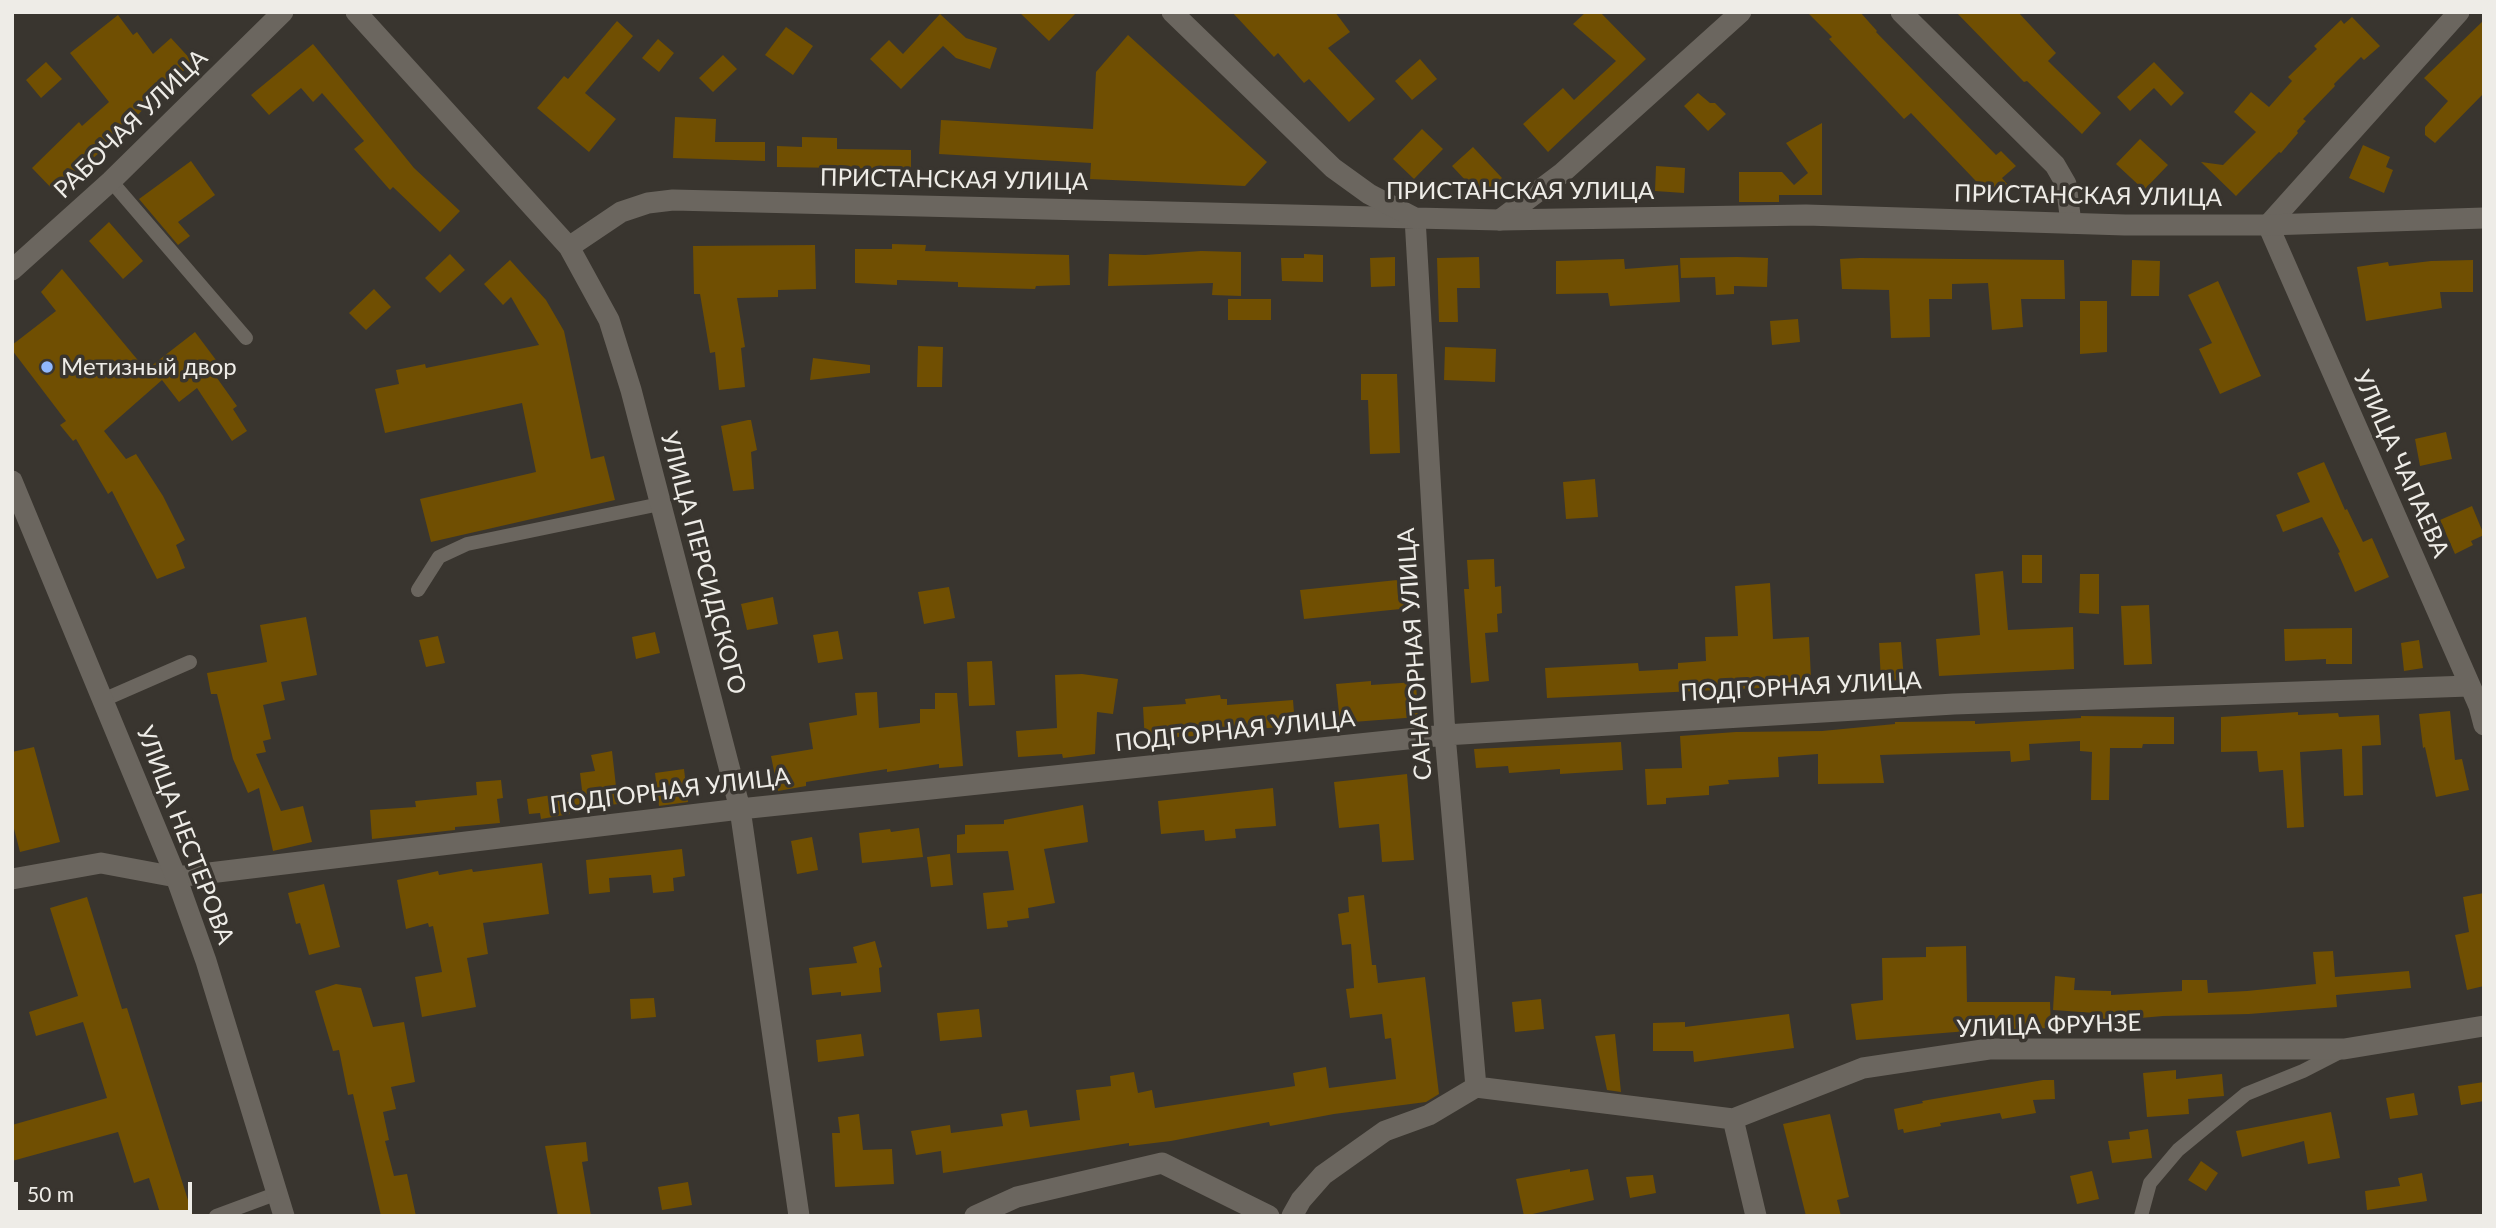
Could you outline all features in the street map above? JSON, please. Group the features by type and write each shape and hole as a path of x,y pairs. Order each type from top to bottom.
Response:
{"street":[{"name":"РАБОЧАЯ УЛИЦА","path":"12,270 111,181 283,12"},
{"name":"УЛИЦА ПЕРСИДСКОГО","path":"356,12 569,247 609,320 631,390 740,809 799,1216"},
{"path":"1172,12 1333,168 1369,194 1415,218"},
{"path":"1500,220 1561,174 1741,12"},
{"path":"1901,12 2055,165 2066,184 2071,223"},
{"path":"2268,225 2459,12"},
{"name":"ПРИСТАНСКАЯ УЛИЦА","path":"569,247 621,212 648,203 673,200 1500,220 1806,215 2071,223 2268,225 2484,218"},
{"name":"САНАТОРНАЯ УЛИЦА","path":"1415,218 1446,735 1476,1087"},
{"name":"УЛИЦА ЧАПАЕВА","path":"2268,225 2483,722"},
{"name":"УЛИЦА НЕСТЕРОВА","path":"12,481 176,877 206,961 284,1216"},
{"name":"ПОДГОРНАЯ УЛИЦА","path":"12,879 101,863 176,877 740,809 1446,735 1954,704 2469,685"},
{"name":"УЛИЦА ФРУНЗЕ","path":"1476,1087 1733,1119 1863,1068 1989,1049 2344,1049 2484,1026"},
{"path":"1292,1216 1301,1200 1323,1175 1385,1131 1429,1115 1476,1087"},
{"path":"1733,1119 1756,1216"},
{"path":"975,1216 1017,1197 1162,1163 1269,1216"},
{"path":"796,1193 815,1216"}],"lane":[{"path":"111,181 246,338"},
{"path":"418,590 439,557 467,544 660,504"},
{"path":"103,700 190,662"},
{"path":"2141,1216 2150,1183 2178,1150 2246,1094 2303,1071 2344,1049"},
{"path":"216,1216 278,1193"}],"building":[{"path":"1019,12 1077,12 1049,41"},
{"path":"1232,12 1335,12 1350,32 1328,48 1375,99 1349,122 1309,79 1304,83 1278,53 1274,57"},
{"path":"1586,12 1600,12 1646,59 1548,152 1523,124 1563,88 1574,100 1616,61 1573,24"},
{"path":"1807,12 1860,12 1876,32 1996,155 2001,151 2016,166 2002,178 2008,185 1993,199 1911,113 1904,119"},
{"path":"1956,12 2018,12 2056,53 2048,61 2101,113 2082,134 2027,81 2024,82"},
{"path":"940,14 966,38 997,48 990,69 956,58 943,46 901,89 870,59 889,40 903,54"},
{"path":"118,15 133,35 137,32 153,54 171,38 193,62 57,194 32,168 79,122 82,126 109,102 70,53"},
{"path":"2352,17 2380,46 2364,60 2361,57 2334,84 2303,119 2306,121 2281,153 2279,152 2236,196 2201,162 2223,165 2256,132 2234,112 2251,92 2269,107 2292,81 2288,77 2317,49 2314,46 2341,20 2344,24"},
{"path":"2484,20 2484,93 2435,143 2425,135 2425,127 2448,101 2424,78"},
{"path":"617,21 633,36 585,93 616,119 589,152 537,108 564,76 568,79"},
{"path":"786,27 813,46 793,75 765,55"},
{"path":"1128,35 1267,162 1245,186 1090,179 1091,163 939,154 941,120 1093,129 1096,72"},
{"path":"658,39 674,53 659,72 642,58"},
{"path":"313,44 414,168 460,211 440,232 393,187 390,190 354,149 364,141 322,93 313,102 301,88 269,115 251,95"},
{"path":"723,55 737,69 713,92 699,78"},
{"path":"1420,59 1437,79 1412,100 1395,81"},
{"path":"46,62 62,79 41,98 26,80"},
{"path":"2154,62 2184,93 2171,106 2154,88 2130,111 2117,97"},
{"path":"1698,93 1710,103 1715,103 1726,114 1708,131 1684,106"},
{"path":"675,117 716,119 715,142 765,142 765,161 673,158"},
{"path":"1822,123 1822,195 1779,195 1779,202 1739,202 1739,172 1782,172 1794,185 1808,173 1786,143"},
{"path":"1422,129 1443,149 1414,179 1393,159"},
{"path":"802,137 837,138 837,149 911,150 911,169 777,167 777,146 802,147"},
{"path":"2140,139 2168,165 2144,190 2116,164"},
{"path":"2363,145 2390,157 2386,167 2393,170 2384,193 2349,178"},
{"path":"1473,147 1502,178 1481,197 1452,166"},
{"path":"191,161 215,195 178,222 190,236 178,245 139,199"},
{"path":"1656,166 1685,168 1684,193 1655,191"},
{"path":"109,222 143,261 123,279 89,241"},
{"path":"892,244 926,245 925,251 1069,255 1070,285 1036,286 1035,289 958,287 958,282 897,280 897,285 855,283 855,249 892,249"},
{"path":"815,245 816,289 778,290 778,297 737,298 745,347 741,348 745,387 719,390 715,352 710,353 700,294 694,294 693,246"},
{"path":"1201,251 1241,252 1241,296 1212,295 1213,283 1108,286 1109,254 1145,255"},
{"path":"450,254 465,270 440,293 425,278"},
{"path":"1304,254 1323,255 1323,282 1282,281 1281,258 1304,258"},
{"path":"1395,257 1395,286 1371,287 1370,258"},
{"path":"1479,257 1480,288 1457,288 1458,322 1439,322 1437,258"},
{"path":"1680,258 1768,258 1767,287 1734,286 1734,294 1716,295 1715,277 1681,278"},
{"path":"1624,259 1625,269 1678,265 1680,302 1610,306 1608,293 1556,294 1556,261"},
{"path":"1840,259 2064,260 2065,299 2021,299 2023,327 1992,330 1988,283 1952,284 1952,299 1929,299 1930,337 1891,338 1889,290 1842,289"},
{"path":"510,260 546,300 564,331 591,459 604,456 615,500 431,542 420,499 536,472 522,403 385,433 375,389 399,384 396,370 425,364 426,368 539,345 511,297 503,305 484,284"},
{"path":"2132,260 2160,261 2159,296 2131,296"},
{"path":"2473,260 2473,292 2440,292 2442,308 2366,321 2357,267 2388,262 2389,266"},
{"path":"62,269 146,370 195,332 225,372 217,378 237,406 233,409 247,431 232,441 197,388 179,402 162,380 104,431 126,459 136,454 163,496 185,540 176,545 185,568 157,579 112,491 108,494 76,439 73,441 60,425 66,421 12,350 12,345 56,311 41,292"},
{"path":"2218,281 2261,376 2220,394 2199,349 2212,343 2188,295"},
{"path":"374,289 391,307 366,330 349,313"},
{"path":"1228,299 1271,299 1271,320 1228,320"},
{"path":"2080,301 2107,301 2107,352 2080,354"},
{"path":"1798,319 1800,342 1772,345 1770,321"},
{"path":"918,346 943,347 942,387 917,387"},
{"path":"1445,347 1496,349 1495,382 1444,380"},
{"path":"813,358 870,365 870,373 810,380"},
{"path":"1361,374 1397,374 1400,453 1370,454 1368,400 1361,400"},
{"path":"751,420 757,450 751,452 754,489 733,491 721,426"},
{"path":"2446,432 2452,459 2420,466 2415,439"},
{"path":"2324,462 2345,510 2347,509 2363,542 2372,538 2389,577 2355,592 2338,553 2340,552 2322,517 2283,532 2276,515 2310,502 2297,473"},
{"path":"1595,479 1598,517 1566,519 1563,482"},
{"path":"2472,506 2484,535 2471,541 2473,545 2455,554 2440,520"},
{"path":"2022,555 2042,555 2042,583 2022,583"},
{"path":"1494,559 1495,587 1501,586 1502,613 1497,614 1498,632 1485,633 1489,681 1471,683 1464,589 1469,589 1467,560"},
{"path":"2003,571 2008,630 2073,627 2074,669 1939,676 1936,639 1980,635 1975,574"},
{"path":"2080,574 2099,574 2099,614 2079,613"},
{"path":"1407,579 1410,608 1304,619 1300,590"},
{"path":"1770,583 1773,639 1809,637 1811,678 1802,678 1802,686 1547,698 1545,668 1638,663 1639,671 1678,669 1678,663 1706,661 1705,637 1738,636 1735,586"},
{"path":"949,587 955,618 924,624 918,592"},
{"path":"773,597 778,624 747,630 741,604"},
{"path":"2149,605 2152,664 2124,665 2121,606"},
{"path":"306,617 317,675 281,682 285,700 263,705 271,739 263,741 266,752 256,754 281,811 303,806 312,842 273,851 259,788 248,793 233,759 217,694 211,694 207,673 267,662 260,625"},
{"path":"2352,628 2352,664 2326,664 2326,659 2285,661 2284,629"},
{"path":"838,631 843,659 818,663 813,635"},
{"path":"655,632 660,653 636,659 632,637"},
{"path":"438,636 445,663 426,667 419,640"},
{"path":"2419,640 2423,668 2404,671 2401,643"},
{"path":"1901,642 1904,680 1881,681 1879,643"},
{"path":"992,661 995,705 969,706 967,662"},
{"path":"1082,674 1118,679 1113,714 1097,712 1095,754 1063,758 1062,754 1018,757 1016,731 1057,728 1055,675"},
{"path":"1371,681 1371,685 1416,682 1418,717 1340,723 1336,684"},
{"path":"877,692 879,728 920,723 920,709 935,709 935,693 957,693 963,766 939,768 939,764 887,772 887,769 806,782 806,786 778,791 771,756 813,749 809,723 857,715 855,693"},
{"path":"1220,695 1221,699 1227,699 1227,705 1293,700 1295,726 1145,742 1143,707 1186,704 1185,699"},
{"path":"2450,711 2455,760 2462,759 2469,790 2436,797 2425,747 2423,748 2419,714"},
{"path":"2298,712 2298,715 2338,713 2339,717 2379,715 2381,745 2362,746 2363,795 2344,796 2342,749 2300,752 2304,827 2287,828 2283,770 2259,772 2257,751 2221,752 2221,717"},
{"path":"2081,716 2174,717 2174,744 2110,748 2109,800 2091,800 2092,752 2080,751 2080,741 2029,744 2030,760 2011,762 2010,751 1880,755 1884,783 1818,784 1818,754 1778,757 1779,777 1728,780 1729,784 1709,786 1709,795 1666,798 1666,804 1647,805 1645,769 1682,768 1680,736 1822,731 1895,722 1975,721 1975,724"},
{"path":"1621,742 1623,770 1560,774 1560,769 1509,773 1508,766 1476,768 1474,749"},
{"path":"34,747 60,842 20,852 12,821 12,752"},
{"path":"612,751 618,804 570,810 570,814 541,819 540,813 529,814 527,799 582,790 580,773 595,771 591,755"},
{"path":"684,769 688,802 659,806 655,773"},
{"path":"1407,774 1414,860 1382,862 1379,824 1339,828 1334,782"},
{"path":"501,780 503,798 497,799 500,823 372,839 370,810 416,807 415,801 477,795 476,782"},
{"path":"1273,788 1276,826 1235,829 1236,838 1205,841 1204,830 1161,834 1158,801"},
{"path":"1083,805 1088,842 1044,849 1055,903 1028,908 1029,918 1007,921 1008,927 987,929 983,893 1014,890 1008,851 957,853 957,835 965,834 965,825 1004,824 1004,820"},
{"path":"919,828 923,857 862,863 859,833"},
{"path":"812,837 818,870 797,874 791,841"},
{"path":"682,849 685,876 673,878 674,891 653,893 651,875 609,878 610,892 589,894 586,860"},
{"path":"950,854 953,885 931,887 927,857"},
{"path":"542,863 549,914 483,923 488,954 467,958 476,1007 422,1017 415,977 442,972 433,926 429,927 428,923 406,929 397,880 438,871 439,875 472,869 473,872"},
{"path":"324,884 340,947 309,955 300,923 296,924 288,893"},
{"path":"2484,893 2484,986 2467,990 2455,935 2469,932 2463,897"},
{"path":"1364,895 1372,965 1376,965 1378,983 1425,977 1439,1094 1426,1102 1334,1114 1270,1126 1269,1122 1171,1141 1129,1146 1129,1143 943,1173 941,1151 916,1155 911,1131 950,1125 951,1133 1003,1126 1001,1114 1027,1110 1030,1127 1080,1120 1076,1090 1111,1086 1110,1076 1134,1072 1138,1093 1152,1090 1155,1108 1295,1086 1293,1073 1326,1067 1329,1088 1396,1079 1391,1038 1385,1039 1382,1014 1350,1018 1346,989 1354,988 1351,944 1342,945 1338,914 1349,912 1348,897"},
{"path":"87,897 122,1009 127,1008 193,1216 161,1216 149,1178 134,1183 118,1132 12,1161 12,1125 107,1098 83,1022 36,1036 29,1012 78,996 50,908"},
{"path":"875,941 882,967 879,968 881,992 841,996 841,992 812,995 809,968 857,963 853,947"},
{"path":"1966,946 1967,1002 2050,1002 2051,1028 1968,1031 1856,1040 1851,1004 1883,1000 1882,958 1926,957 1926,947"},
{"path":"2333,951 2335,977 2409,971 2411,988 2336,995 2337,1007 2249,1014 2163,1016 2095,1022 2095,1013 2053,1010 2055,976 2075,978 2074,990 2111,991 2111,995 2182,991 2182,980 2207,980 2208,993 2247,991 2316,984 2313,952"},
{"path":"336,984 361,988 373,1027 404,1022 415,1082 391,1087 396,1109 383,1112 389,1140 385,1141 394,1176 407,1174 416,1216 381,1216 353,1094 348,1095 339,1050 333,1051 315,991"},
{"path":"654,998 656,1017 631,1019 630,999"},
{"path":"1541,999 1544,1029 1515,1032 1512,1002"},
{"path":"979,1009 982,1037 940,1041 937,1013"},
{"path":"1789,1014 1794,1048 1694,1062 1693,1051 1653,1051 1653,1023 1685,1022 1685,1027"},
{"path":"861,1034 864,1056 818,1062 816,1040"},
{"path":"1615,1034 1621,1092 1607,1090 1595,1036"},
{"path":"2176,1070 2176,1079 2222,1074 2224,1096 2188,1099 2189,1114 2147,1117 2143,1073"},
{"path":"2054,1080 2055,1099 2033,1100 2036,1113 2002,1119 2000,1113 1940,1123 1941,1126 1904,1133 1903,1129 1898,1130 1894,1109 1923,1103 1922,1101"},
{"path":"2484,1082 2484,1101 2461,1105 2458,1086"},
{"path":"2414,1093 2418,1115 2390,1119 2386,1098"},
{"path":"2331,1112 2340,1158 2308,1164 2304,1141 2242,1157 2236,1131"},
{"path":"859,1114 863,1150 892,1149 894,1184 835,1187 832,1133 840,1133 838,1117"},
{"path":"1830,1114 1849,1197 1837,1200 1841,1216 1806,1216 1783,1124"},
{"path":"2148,1129 2152,1158 2112,1163 2108,1141 2130,1139 2129,1132"},
{"path":"586,1142 588,1161 582,1162 591,1216 558,1216 545,1146"},
{"path":"2201,1161 2218,1173 2206,1191 2188,1180"},
{"path":"1570,1169 1570,1172 1588,1169 1594,1200 1524,1216 1516,1179"},
{"path":"2092,1171 2099,1199 2077,1204 2070,1176"},
{"path":"2422,1173 2427,1201 2367,1210 2365,1191 2400,1186 2398,1178"},
{"path":"1653,1175 1656,1193 1630,1198 1626,1177"},
{"path":"688,1182 692,1205 662,1210 658,1187"}],"place":[{"name":"Метизный двор","path":"47,367"}]}
